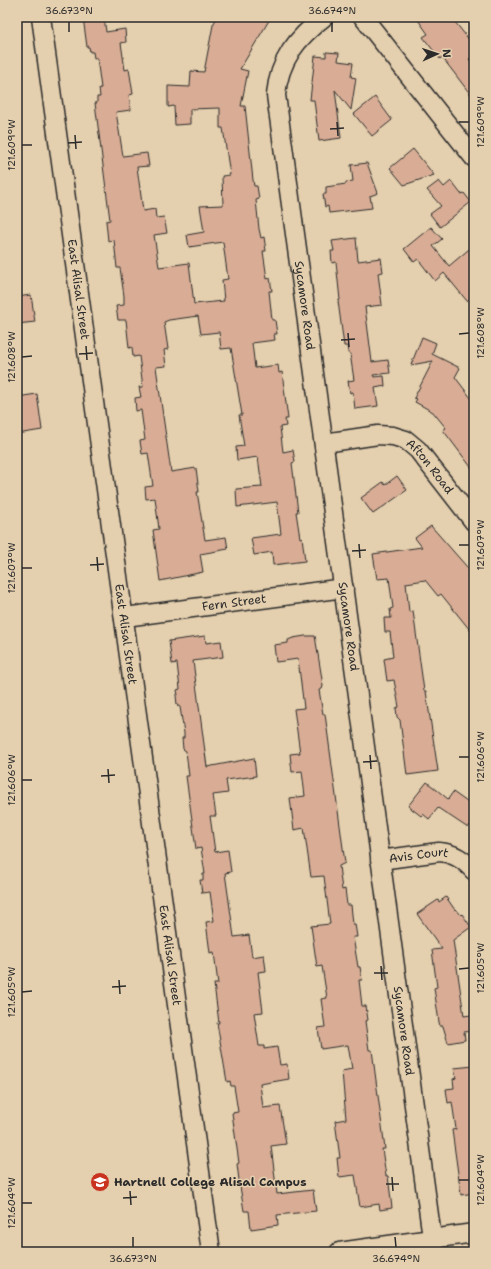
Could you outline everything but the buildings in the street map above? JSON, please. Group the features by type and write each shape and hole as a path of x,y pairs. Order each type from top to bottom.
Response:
{"street":[{"name":"East Alisal Street","path":"41,17 125,617 211,1252"},
{"name":"Sycamore Road","path":"324,17 297,40 290,49 280,69 276,95 434,1246"},
{"path":"363,17 474,158"},
{"name":"Afton Road","path":"324,442 378,435 393,436 406,440 418,450 474,522"},
{"name":"Fern Street","path":"125,617 344,588"},
{"name":"Avis Court","path":"380,860 446,852 458,857 474,871"},
{"path":"339,1252 434,1246 474,1233"}],"place":[{"name":"Hartnell College Alisal Campus","path":"100,1182"}]}
